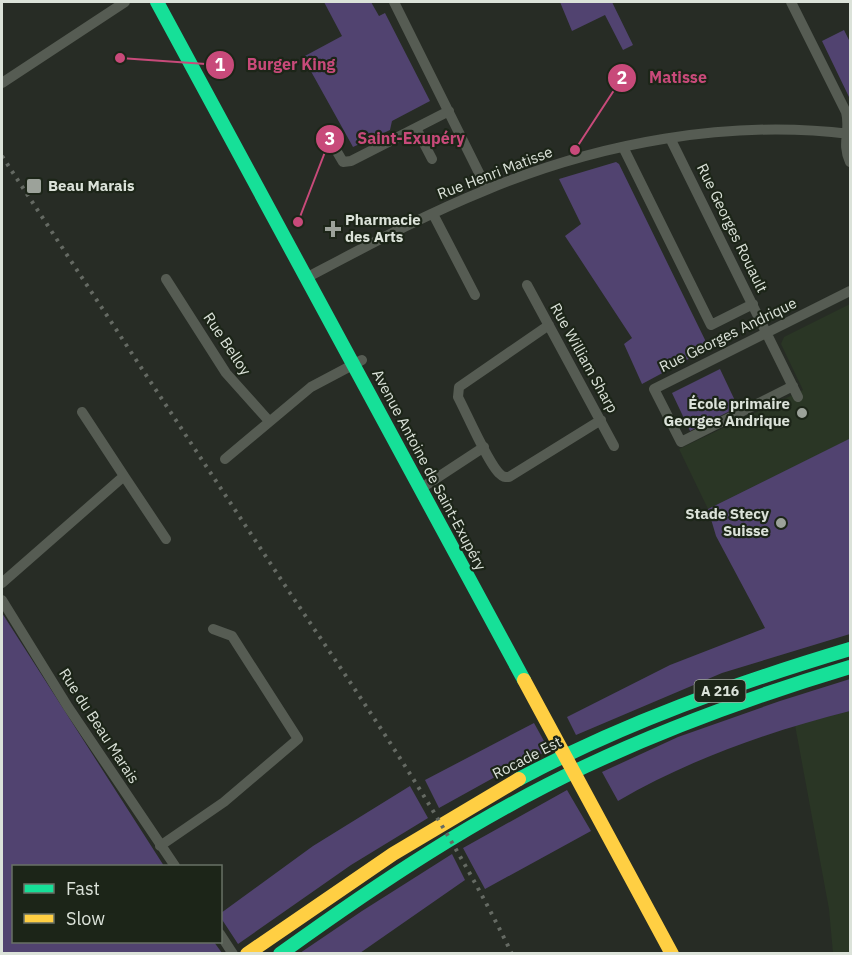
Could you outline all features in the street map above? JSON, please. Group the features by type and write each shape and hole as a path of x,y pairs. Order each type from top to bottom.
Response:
{"main road":[{"name":"Avenue Antoine de Saint-Exupéry","path":"157,2 311,275"},
{"name":"Avenue Antoine de Saint-Exupéry","path":"168,2 672,954"},
{"name":"Avenue Antoine de Saint-Exupéry","path":"425,486 547,701 589,784 684,954"},
{"name":"Rocade Est","path":"247,954 336,891 421,836 468,807 547,765 662,713 742,682 850,649"},
{"name":"A 216","path":"280,954 429,852 554,782 601,759 719,710 850,667"}],"street":[{"path":"2,83 125,2"},
{"path":"394,2 487,189"},
{"path":"791,2 846,112 848,133 845,147 850,162"},
{"path":"326,133 343,162 351,161 449,111"},
{"path":"416,128 432,159"},
{"name":"Rue Henri Matisse","path":"311,275 487,189 549,166 623,147 670,138 732,131 848,133"},
{"name":"Rue Georges Rouault","path":"670,138 798,397"},
{"name":"Rue Georges Andrique","path":"623,147 711,325 753,304"},
{"path":"433,214 475,295"},
{"name":"Rue Belloy","path":"166,279 226,373 269,421"},
{"name":"Rue William Sharp","path":"527,285 614,446"},
{"name":"Rue Georges Andrique","path":"793,386 681,442 654,389 850,291"},
{"path":"549,325 459,387 458,397 484,447 500,475 514,476 601,420"},
{"path":"225,459 311,387 358,363"},
{"path":"82,412 166,539"},
{"path":"425,486 484,447"},
{"path":"2,582 124,476"},
{"name":"Rue du Beau Marais","path":"2,600 68,707 174,865"},
{"path":"160,846 224,802 298,739 232,636 213,629"},
{"path":"222,937 233,954"}],"shaded area":[{"path":"324,2 371,2 379,16 385,13 430,101 392,121 390,130 353,147 303,57 342,36"},
{"path":"560,2 612,2 633,45 623,50 605,15 572,31"},
{"path":"844,30 850,42 849,97 822,41"},
{"path":"616,162 709,348 642,384 624,344 632,338 565,236 581,224 559,179"},
{"name":"École primaire Georges Andrique","path":"850,304 850,441 708,509 679,449 803,390 781,344 784,337"},
{"path":"720,369 738,407 690,431 672,393"},
{"name":"Stade Stecy Suisse","path":"849,439 850,634 722,673 576,735 567,717 670,665 765,628 716,536 708,509"},
{"path":"2,613 163,865 12,865 12,943 215,943 222,953 2,953"},
{"path":"850,679 850,711 760,737 702,759 618,801 602,772 678,737"},
{"path":"850,711 850,953 833,953 829,909 795,725"},
{"path":"534,723 549,750 439,808 425,780"},
{"path":"410,786 428,818 351,865 238,944 222,920 222,912 313,846"},
{"path":"567,790 591,831 485,889 463,848"},
{"path":"452,854 465,880 360,953 300,953 362,911"}],"railway":[{"path":"2,156 436,815 512,954"}],"traffic: fast":[{"path":"157,2 524,680"},
{"path":"519,779 640,722 723,690 850,649"},
{"path":"280,954 353,902 428,853 546,786 618,751 683,724 850,667"}],"traffic: slow":[{"path":"524,680 672,954"},
{"path":"247,954 393,854 519,779"}],"place":[{"name":"Burger King","path":"120,58"},
{"name":"Matisse","path":"575,150"},
{"name":"Beau Marais","path":"34,186"},
{"name":"Saint-Exupéry","path":"298,222"},
{"name":"Pharmacie des Arts","path":"333,229"},
{"name":"École primaire Georges Andrique","path":"802,413"},
{"name":"Stade Stecy Suisse","path":"781,523"}]}
